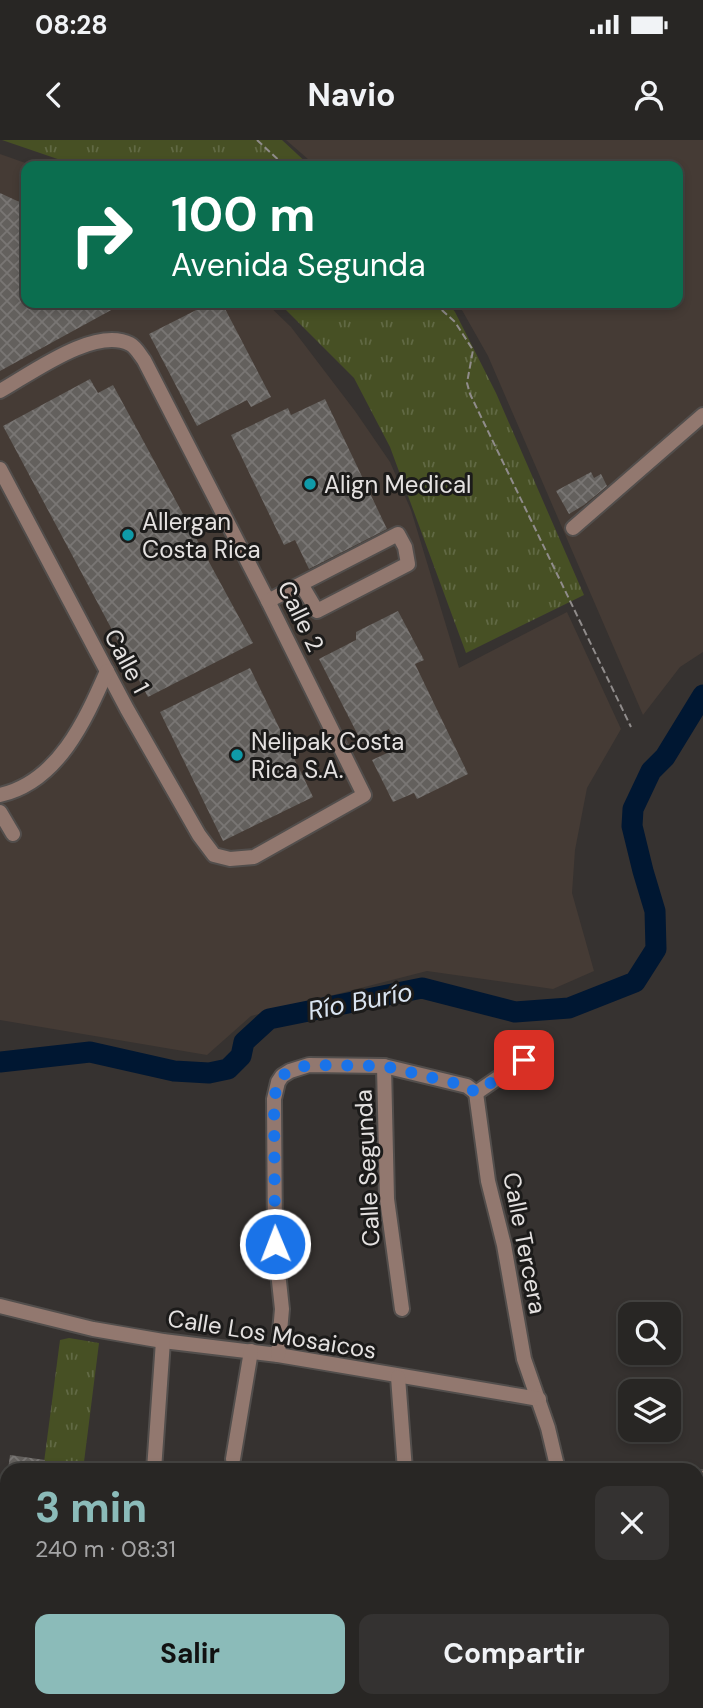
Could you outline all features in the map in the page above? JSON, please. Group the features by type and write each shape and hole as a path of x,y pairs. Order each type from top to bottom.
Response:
{"street":[{"name":"Calle 2","path":"0,391 81,346 101,339 116,339 133,345 145,360 364,795 254,856 230,859"},
{"path":"573,528 703,415"},
{"name":"Calle 1","path":"0,468 127,709 199,835 214,855 230,859"},
{"path":"268,601 398,534 405,547 408,564 317,611 301,584"},
{"path":"0,795 24,786 52,767 91,708 107,671"},
{"path":"0,812 13,834"},
{"path":"278,1355 282,1309 275,1244 274,1099 282,1076 290,1070 309,1065 384,1066 467,1086 476,1093 524,1060"},
{"name":"Calle Segunda","path":"384,1066 387,1199 402,1309"},
{"name":"Calle Tercera","path":"476,1093 488,1181 504,1245 524,1359 539,1399 556,1463"},
{"name":"Calle Los Mosaicos","path":"0,1306 93,1329 163,1341 278,1355 539,1399"},
{"path":"154,1463 163,1341"},
{"path":"233,1459 251,1351"},
{"path":"398,1377 404,1463"}],"path":[{"path":"257,140 280,161"},
{"path":"439,308 454,322 473,350 467,383 470,394 631,727"}],"shaded area":[{"path":"286,140 703,140 703,652 680,667 643,715 488,356 461,308 683,308 683,161 310,161"},
{"path":"0,154 21,161 21,308 271,308 291,327 390,462 411,510 459,668 567,612 621,729 587,788 575,850 572,893 594,971 553,989 427,971 251,1016 207,1055 0,1020"}],"green space":[{"path":"2,140 282,140 305,161 63,161"},
{"path":"284,308 452,308 496,393 584,595 466,653 390,447 354,378"},
{"path":"69,1338 99,1343 84,1463 44,1463 60,1340"}],"building":[{"path":"0,193 21,203 21,308 115,308 0,371"},
{"path":"200,308 225,308 271,397 251,407 247,400 197,426 149,334"},
{"name":"Allergan Costa Rica","path":"90,379 98,393 113,385 253,643 148,697 3,426"},
{"name":"Align Medical","path":"325,399 387,529 309,569 295,540 284,545 231,435 288,408 291,415"},
{"path":"591,472 594,478 601,474 607,486 569,514 556,491"},
{"path":"398,611 424,660 415,664 468,774 417,799 414,793 393,802 372,760 398,748 389,729 362,743 319,659 356,640 356,632"},
{"name":"Nelipak Costa Rica S.A.","path":"250,668 313,797 223,841 160,712"},
{"path":"10,1455 45,1460 44,1463 9,1463"}],"waterway":[{"name":"Río Burío","path":"0,1062 90,1052 174,1071 209,1073 228,1069 241,1056 244,1042 269,1019 422,988 515,1012 569,1008 635,982 656,949 655,911 632,826 633,809 651,771 665,757 703,695"}],"place":[{"name":"Align Medical","path":"310,484"},
{"name":"Allergan Costa Rica","path":"128,535"},
{"name":"Nelipak Costa Rica S.A.","path":"237,755"}],"route":[{"path":"275,1244 274,1099 278,1082 290,1070 309,1065 384,1066 467,1086 476,1093 524,1060"}]}
